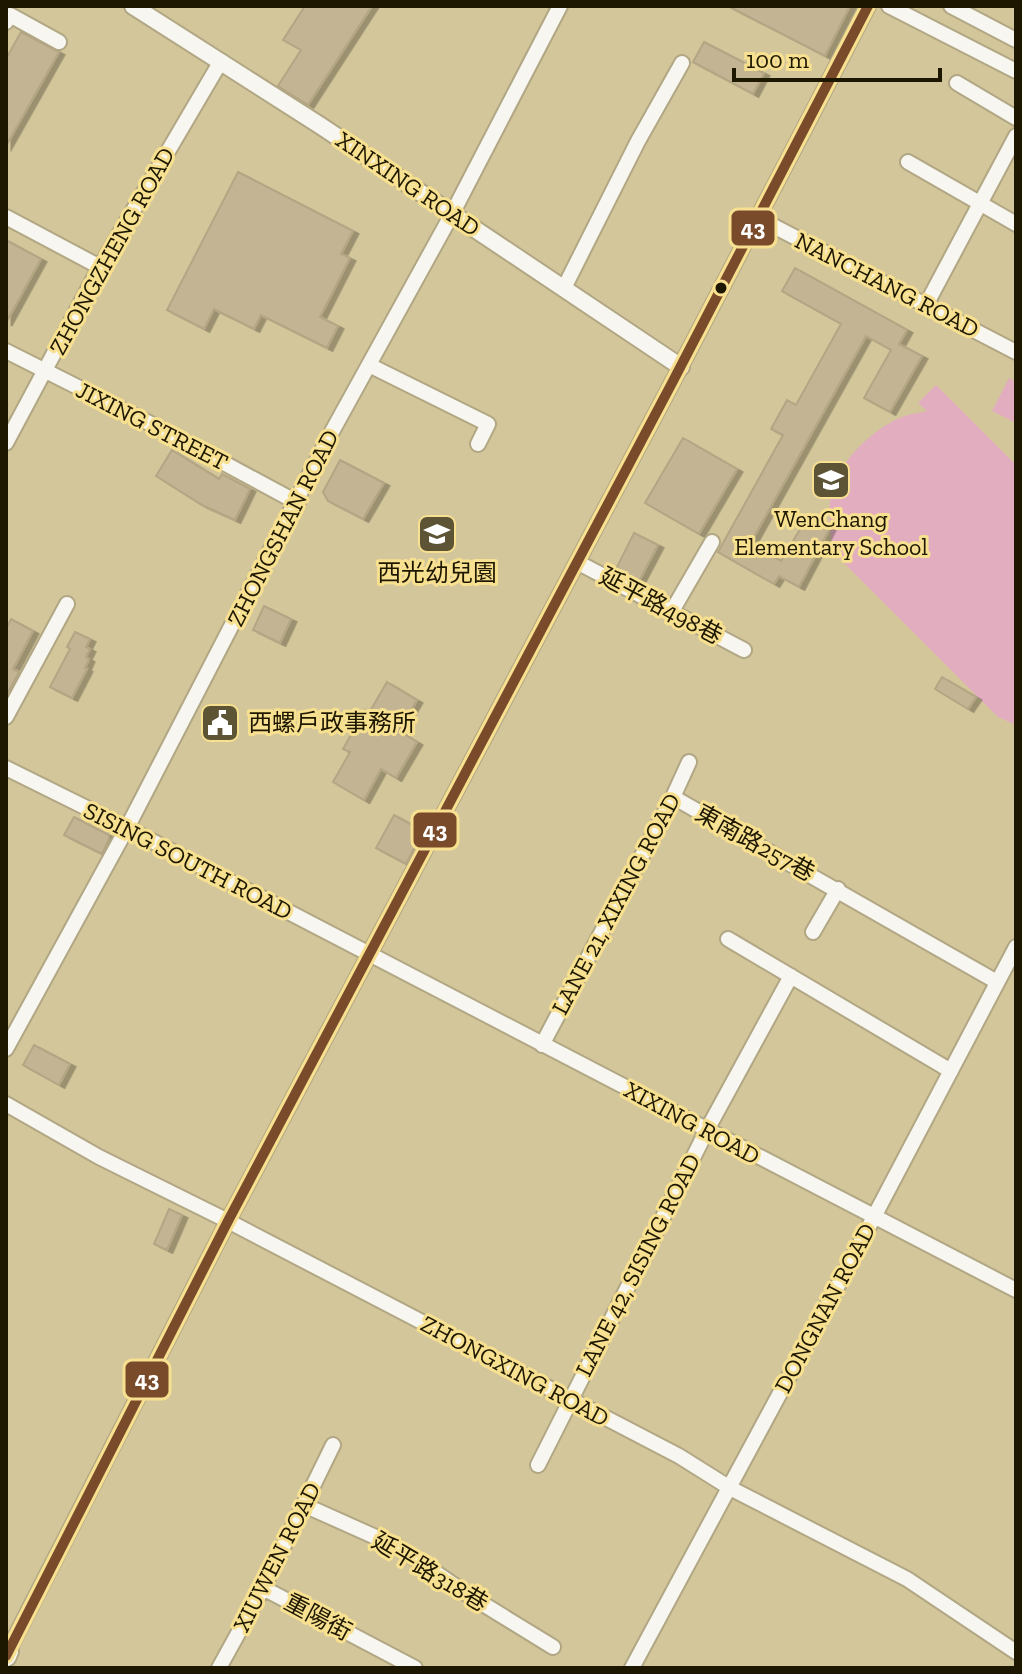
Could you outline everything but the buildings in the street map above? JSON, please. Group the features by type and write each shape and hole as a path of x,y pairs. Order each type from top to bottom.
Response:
{"street":[{"name":"XINXING ROAD","path":"133,6 221,61 681,367"},
{"name":"ZHONGSHAN ROAD","path":"6,1049 127,828 560,6"},
{"path":"7,1652 228,1221 681,367 868,6"},
{"path":"889,6 1016,71"},
{"path":"951,6 1016,40"},
{"path":"6,22 10,15 59,42"},
{"name":"ZHONGZHENG ROAD","path":"6,443 100,267 221,61"},
{"path":"564,288 638,141 682,63"},
{"path":"957,83 1016,118"},
{"path":"926,305 1016,136"},
{"path":"908,162 1016,224"},
{"path":"6,217 100,267"},
{"name":"NANCHANG ROAD","path":"758,218 1016,352"},
{"name":"JIXING STREET","path":"6,351 298,503"},
{"path":"369,365 488,424 478,444"},
{"path":"672,611 712,542"},
{"name":"延平路498巷","path":"577,562 744,650"},
{"path":"6,717 67,604"},
{"name":"LANE 21, XIXING ROAD","path":"542,1045 689,762"},
{"name":"SISING SOUTH ROAD","path":"6,768 369,955"},
{"name":"東南路257巷","path":"673,797 997,982"},
{"name":"東南路257巷","path":"813,932 838,889"},
{"path":"728,939 951,1071"},
{"name":"DONGNAN ROAD","path":"632,1668 1016,947"},
{"name":"XIXING ROAD","path":"369,955 1016,1290"},
{"name":"LANE 42, SISING ROAD","path":"538,1465 707,1130 791,976"},
{"name":"ZHONGXING ROAD","path":"6,1104 99,1157 679,1456 730,1488 907,1579 1016,1652"},
{"name":"XIUWEN ROAD","path":"219,1668 263,1588 333,1445"},
{"name":"延平路318巷","path":"304,1505 398,1547 553,1647"},
{"name":"重陽街","path":"263,1588 415,1668"}],"shaded area":[{"path":"1009,378 1016,382 1016,423 992,411"},
{"path":"936,385 1016,465 1016,725 998,717 833,552 829,507 838,475 856,451 878,430 902,417 927,411 918,403"}],"transit line":[{"name":"43","path":"6,1656 228,1221 868,6"}],"place":[{"name":"WenChang Elementary School","path":"831,480"},
{"name":"西光幼兒園","path":"437,534"},
{"name":"西螺戶政事務所","path":"220,723"}]}
